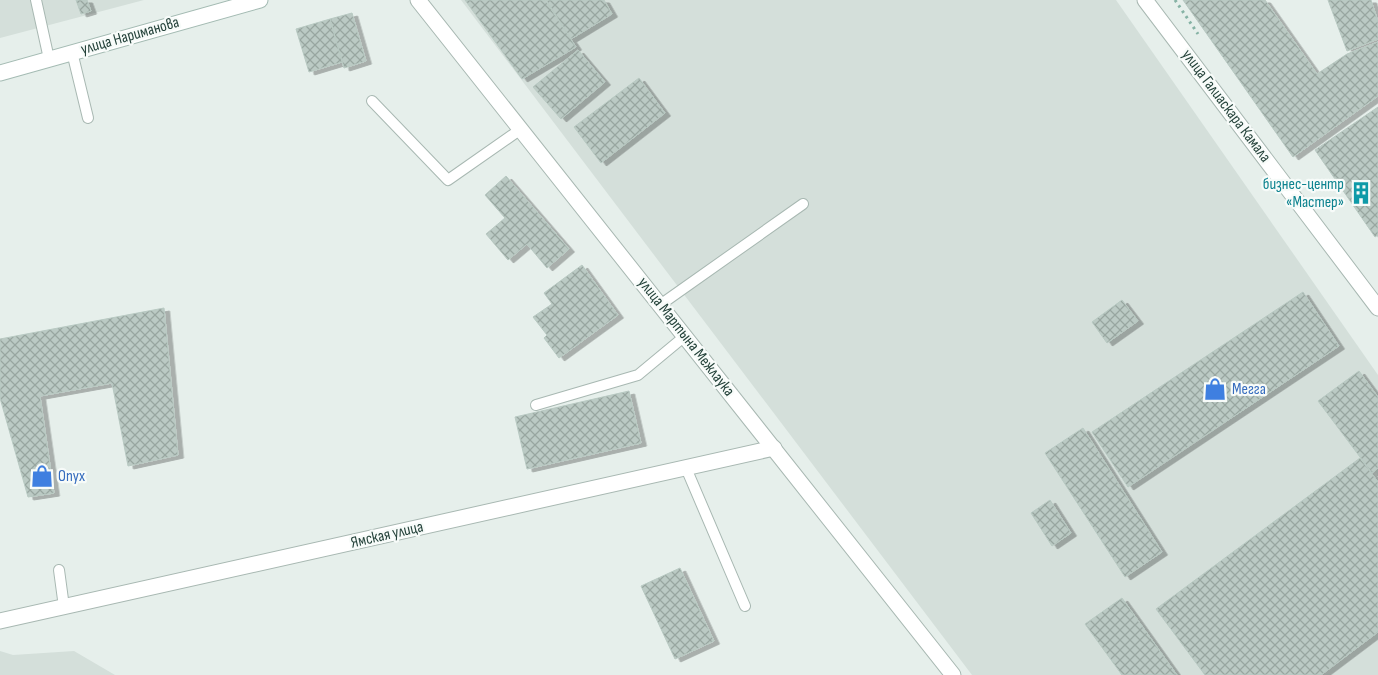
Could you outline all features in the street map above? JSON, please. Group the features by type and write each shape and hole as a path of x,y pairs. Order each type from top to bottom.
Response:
{"street":[{"name":"улица Нариманова","path":"0,73 260,0"},
{"name":"улица Мартына Межлаука","path":"418,0 953,675"},
{"name":"улица Галиаскара Камала","path":"1146,0 1378,308"},
{"name":"Ямская улица","path":"0,621 774,448"}],"lane":[{"path":"36,0 49,59"},
{"path":"72,52 88,118"},
{"path":"372,101 448,180 521,130"},
{"path":"660,305 803,204"},
{"path":"536,405 638,375 685,336"},
{"path":"686,468 745,606"},
{"path":"59,570 64,607"}],"shaded area":[{"path":"0,0 144,0 0,38"},
{"path":"461,0 1116,0 1378,375 1378,675 972,675"},
{"path":"0,651 13,655 74,651 115,675 0,675"}],"building":[{"path":"76,0 87,0 91,11 81,14"},
{"path":"465,0 545,0 576,47 522,79"},
{"path":"546,0 604,0 612,14 571,39"},
{"path":"1183,0 1265,0 1317,74 1347,54 1378,42 1378,96 1293,157"},
{"path":"1328,0 1371,0 1378,22 1378,39 1347,51"},
{"path":"352,13 366,61 344,68 330,19"},
{"path":"330,19 342,62 309,72 296,29"},
{"path":"578,50 605,82 561,119 533,87"},
{"path":"639,78 665,113 601,163 574,127"},
{"name":"бизнес-центр «Мастер»","path":"1378,107 1378,235 1375,237 1315,150"},
{"path":"506,176 569,249 547,268 527,244 508,260 486,234 505,218 485,195"},
{"path":"582,265 618,315 559,358 544,338 547,335 533,317 552,304 544,293"},
{"path":"1303,292 1339,346 1128,487 1092,432"},
{"path":"1122,300 1138,321 1107,343 1092,322"},
{"path":"164,308 178,455 128,466 112,383 40,396 54,493 28,497 0,398 0,339"},
{"path":"1359,371 1378,397 1378,468 1372,473 1318,401"},
{"path":"629,391 641,443 527,469 515,417"},
{"path":"1083,428 1162,552 1125,577 1045,453"},
{"path":"1360,458 1378,482 1378,632 1321,675 1205,675 1156,609"},
{"path":"1050,500 1071,533 1052,546 1031,513"},
{"path":"680,568 714,641 675,659 641,586"},
{"path":"1122,598 1177,675 1122,675 1085,624"}],"place":[{"name":"бизнес-центр «Мастер»","path":"1361,193"},
{"name":"Мегга","path":"1215,389"},
{"name":"Onyx","path":"42,476"}]}
